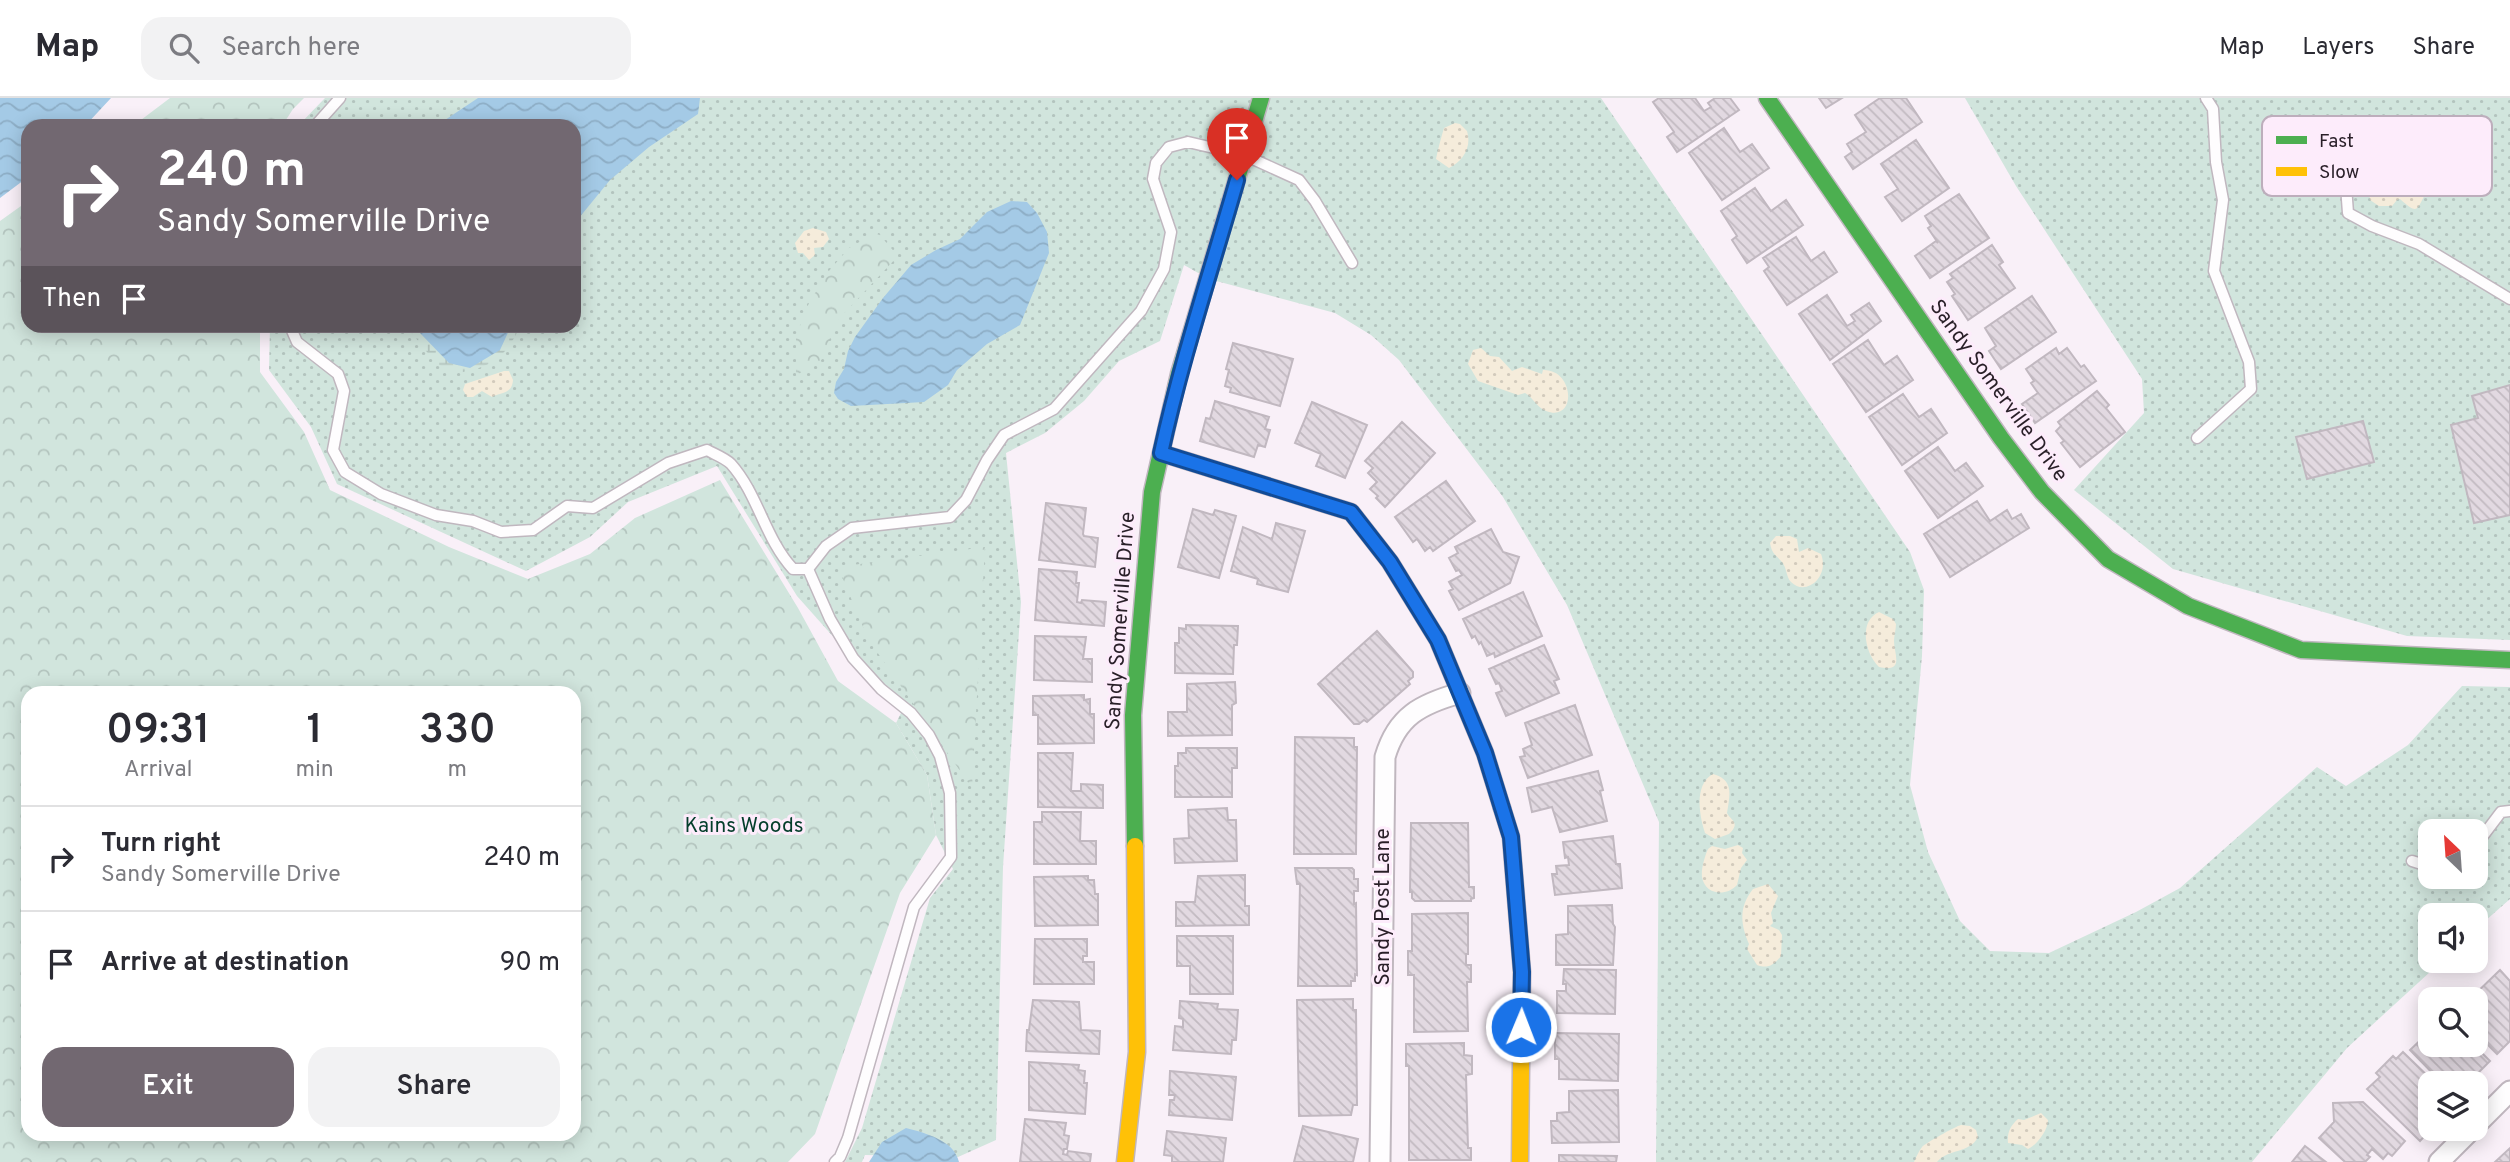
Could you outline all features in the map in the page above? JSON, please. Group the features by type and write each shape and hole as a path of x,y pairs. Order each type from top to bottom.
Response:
{"street":[{"name":"Sandy Somerville Drive","path":"1125,1162 1138,1052 1133,715 1152,492 1179,374 1261,98"},
{"name":"Sandy Somerville Drive","path":"1767,98 2001,438 2042,492 2108,559 2188,606 2301,650 2510,660"},
{"path":"1161,453 1351,512 1390,562 1438,640 1485,753 1511,837 1522,972 1520,1162"},
{"name":"Sandy Post Lane","path":"1380,1162 1385,757 1395,731 1406,717 1441,698 1460,693"},
{"path":"2488,1113 2510,1091"},
{"path":"2439,1162 2460,1141"}],"lane":[{"path":"321,119 340,98"},
{"path":"2197,438 2251,389 2249,362 2214,271 2223,201 2216,162 2213,109 2206,98"},
{"path":"808,569 826,545 852,528 950,517 966,500 1004,435 1054,410 1141,311 1164,269 1169,244 1171,232 1153,178 1156,163 1169,147 1188,142 1244,155 1299,180 1315,201 1352,263"},
{"path":"2347,196 2348,213 2372,226 2419,244 2510,299"},
{"path":"293,333 297,342 338,374 344,391 333,450 345,472 381,494 436,514 473,521 501,532 533,530 567,506 593,508 668,463 707,450 730,463 749,493 780,555 793,569 808,569"},
{"path":"808,569 830,619 853,658 881,689 911,713 929,735 940,756 950,793 951,857 914,908 848,1138 835,1162"},
{"path":"2488,829 2501,812 2510,811"},
{"path":"2412,861 2418,863"}],"green space":[{"path":"170,98 304,98 287,119 142,119"},
{"path":"325,98 1601,98 1910,552 1924,590 1922,656 1910,785 1928,852 1960,921 1990,951 2049,953 2180,888 2317,767 2346,786 2408,745 2462,686 2510,687 2510,899 2488,918 2488,903 2418,903 2418,973 2429,973 2347,1048 2252,1162 1656,1162 1659,822 1567,605 1503,497 1399,360 1371,335 1335,313 1209,279 1184,265 1160,341 1119,361 1084,401 1045,433 1006,453 1021,602 1003,867 996,1140 958,1157 865,1155 862,1162 845,1162 862,1128 930,898 953,869 936,835 927,775 896,723 901,713 797,596 717,466 628,502 590,537 526,571 337,484 311,427 269,370 270,333 581,333 581,119 305,119"},
{"path":"1965,98 2510,98 2510,640 2407,636 2173,569 2074,490 2144,413 2142,379 2016,186"},
{"name":"Kains Woods","path":"21,206 21,333 260,333 260,372 304,432 330,490 449,547 528,579 590,554 635,518 720,480 798,608 838,681 896,723 927,775 936,835 900,893 815,1134 788,1162 0,1162 0,221"},
{"path":"877,232 898,256 837,321 820,363 796,375 796,336 809,303 828,272 849,248"},
{"path":"412,333 516,333 502,355 477,369 453,374 435,362"},
{"path":"985,547 972,788 868,639 838,567"}],"sand":[{"path":"1455,123 1467,131 1468,143 1462,157 1449,168 1436,159 1444,128"},
{"path":"2370,196 2424,196 2415,209 2400,199 2392,206 2379,206 2370,200"},
{"path":"813,228 826,232 829,239 823,247 814,248 815,255 809,260 803,253 798,253 795,243 804,231"},
{"path":"1481,348 1490,356 1499,357 1512,371 1522,367 1542,374 1543,370 1554,372 1566,386 1567,403 1563,410 1556,413 1546,411 1525,393 1518,395 1478,381 1468,364 1473,350"},
{"path":"509,371 513,380 509,390 492,397 482,391 473,397 467,397 463,390 465,384"},
{"path":"1776,536 1797,539 1799,552 1808,548 1821,554 1822,570 1815,582 1803,587 1791,582 1784,564 1771,547 1770,543"},
{"path":"1879,612 1893,619 1896,624 1896,661 1895,665 1887,668 1879,667 1867,646 1868,623 1872,616"},
{"path":"1713,774 1727,784 1727,813 1735,824 1729,834 1715,839 1705,833 1700,809 1703,785"},
{"path":"1738,845 1743,848 1742,853 1747,860 1741,868 1737,885 1727,891 1711,891 1702,877 1708,849 1712,846 1725,849"},
{"path":"1768,884 1778,896 1771,913 1773,923 1770,926 1779,930 1782,935 1781,956 1773,964 1764,967 1757,965 1747,949 1749,944 1742,915 1745,902 1753,889"},
{"path":"2041,1113 2048,1120 2048,1124 2035,1144 2028,1149 2022,1145 2008,1143 2010,1130 2018,1119 2024,1120"},
{"path":"1961,1125 1976,1130 1978,1137 1969,1146 1937,1162 1914,1162 1924,1145"}],"water":[{"path":"0,98 111,98 92,119 21,119 21,182 0,198"},
{"path":"478,98 700,98 698,114 649,147 610,180 581,215 581,119 446,119"},
{"path":"1011,201 1027,202 1037,213 1047,232 1049,253 1020,325 987,344 957,370 948,385 924,402 851,406 838,399 834,393 836,382 844,369 855,337 911,265 960,239 987,212"},
{"path":"420,333 508,333 500,350 470,368 449,363"},
{"path":"906,1128 945,1143 956,1154 959,1162 869,1162 882,1142"}],"building":[{"path":"1659,98 1695,98 1704,111 1711,107 1708,103 1715,98 1730,98 1739,110 1677,152 1667,137 1674,132 1653,102"},
{"path":"1819,98 1842,98 1826,108"},
{"path":"1880,98 1906,98 1922,122 1853,169 1845,157 1852,152 1847,144 1866,132 1855,115"},
{"path":"1724,128 1740,152 1752,144 1769,168 1722,200 1689,153"},
{"path":"1916,140 1949,188 1902,221 1885,197 1898,189 1881,164"},
{"path":"1755,188 1771,211 1786,200 1803,225 1747,263 1732,240 1737,236 1721,211"},
{"path":"1959,194 1989,238 1930,278 1915,256 1936,241 1938,243 1928,228 1931,226 1925,216"},
{"path":"1796,237 1811,261 1824,252 1837,272 1787,305 1764,271 1769,267 1763,258"},
{"path":"1992,245 2003,262 1999,265 2015,288 1968,320 1952,296 1955,294 1947,282 1953,278 1950,274"},
{"path":"1827,295 1847,326 1855,321 1851,315 1869,303 1881,321 1830,360 1799,314"},
{"path":"2032,296 2056,332 2001,369 1989,351 1996,346 1985,328"},
{"path":"1868,340 1884,365 1897,356 1913,380 1866,412 1833,364"},
{"path":"1233,343 1293,359 1280,406 1230,392 1231,388 1225,386 1229,370 1226,369"},
{"path":"2056,348 2059,354 2067,348 2096,381 2035,423 2022,404 2038,393 2026,369"},
{"path":"2510,385 2510,515 2474,523 2451,425 2478,418 2472,396"},
{"path":"2097,391 2109,405 2106,408 2125,432 2080,467 2061,443 2064,441 2056,431 2061,426 2058,422"},
{"path":"1903,394 1919,417 1931,409 1947,433 1902,465 1869,417"},
{"path":"1215,401 1269,417 1265,429 1270,430 1265,447 1258,445 1254,457 1200,441 1206,418 1210,419"},
{"path":"1312,402 1367,425 1345,478 1316,466 1321,454 1295,443"},
{"path":"2363,421 2374,462 2307,479 2296,437"},
{"path":"1402,422 1435,453 1385,507 1370,489 1377,482 1368,473 1373,468 1365,461"},
{"path":"1938,447 1955,471 1966,463 1983,486 1938,518 1905,471"},
{"path":"1446,481 1475,521 1433,551 1430,547 1425,551 1417,539 1413,542 1395,517"},
{"path":"1977,501 1990,521 2007,510 2012,519 2021,514 2029,528 1950,577 1924,534"},
{"path":"1046,503 1086,508 1083,534 1098,538 1095,567 1039,560"},
{"path":"1193,509 1213,515 1215,510 1236,516 1219,578 1178,567"},
{"path":"1276,523 1305,531 1288,592 1257,584 1258,579 1231,571 1243,527 1272,539"},
{"path":"1491,529 1503,552 1519,557 1510,583 1459,610 1449,591 1453,589 1449,582 1462,575 1459,570 1456,571 1449,558 1458,553 1455,547"},
{"path":"1039,569 1077,572 1077,602 1106,602 1104,626 1035,620"},
{"path":"1523,592 1542,636 1495,657 1494,653 1487,656 1481,642 1479,644 1475,636 1472,638 1463,619"},
{"path":"1186,625 1238,626 1233,674 1175,673 1175,643 1179,643 1179,628 1186,629"},
{"path":"1377,631 1413,672 1413,677 1408,681 1410,684 1367,722 1364,720 1354,724 1318,684"},
{"path":"1035,636 1086,637 1083,659 1092,659 1092,682 1034,680"},
{"path":"1544,645 1559,679 1554,681 1559,693 1506,716 1496,693 1502,691 1489,669"},
{"path":"1235,682 1236,703 1232,705 1232,735 1168,736 1168,712 1187,712 1187,684"},
{"path":"1084,695 1084,700 1090,699 1090,714 1094,714 1094,743 1038,744 1038,715 1033,715 1033,696"},
{"path":"1575,705 1592,755 1528,778 1520,757 1525,756 1523,749 1532,745 1525,723"},
{"path":"1295,737 1354,738 1354,747 1357,747 1356,854 1294,854"},
{"path":"1186,748 1237,748 1237,768 1232,768 1232,797 1175,797 1175,766 1178,766 1178,753 1186,753"},
{"path":"1038,753 1073,753 1071,791 1081,791 1081,784 1103,785 1103,808 1038,807"},
{"path":"1598,771 1607,821 1560,832 1552,807 1532,812 1527,788"},
{"path":"1227,808 1228,820 1236,820 1237,861 1175,863 1174,839 1189,838 1188,810"},
{"path":"1042,812 1081,812 1080,841 1096,841 1096,864 1034,864 1034,822 1042,822"},
{"path":"1411,823 1468,823 1469,887 1474,887 1474,898 1471,901 1415,901 1412,898"},
{"path":"1613,836 1616,864 1620,864 1622,888 1555,895 1552,874 1557,874 1556,866 1569,865 1568,857 1565,858 1563,842"},
{"path":"1295,868 1354,870 1354,879 1358,879 1358,891 1354,891 1357,975 1355,974 1355,981 1351,981 1351,986 1298,986 1300,884 1297,884"},
{"path":"1245,875 1245,906 1249,906 1249,925 1176,926 1176,902 1195,902 1198,876"},
{"path":"1088,876 1088,880 1094,880 1095,894 1098,894 1098,925 1035,926 1034,877"},
{"path":"1612,905 1615,927 1613,965 1556,965 1556,935 1568,934 1568,906"},
{"path":"1468,913 1466,965 1471,965 1471,982 1467,982 1468,1031 1414,1032 1414,975 1408,975 1408,951 1412,951 1412,914"},
{"path":"1177,936 1233,936 1233,994 1190,994 1190,966 1177,966"},
{"path":"1035,939 1087,939 1087,956 1083,956 1083,962 1094,962 1094,984 1034,984"},
{"path":"1564,969 1616,970 1615,1014 1557,1013 1557,991 1566,991 1566,984 1563,984"},
{"path":"2500,970 2510,981 2510,1041 2497,1054 2488,1045 2488,987 2482,987"},
{"path":"1353,999 1353,1010 1356,1010 1357,1105 1353,1105 1351,1115 1299,1116 1297,1000"},
{"path":"1033,1000 1079,1002 1081,1030 1100,1031 1099,1054 1026,1051"},
{"path":"1180,1001 1218,1004 1217,1009 1238,1010 1236,1040 1232,1040 1231,1054 1173,1050 1175,1026 1183,1027 1183,1019 1179,1018"},
{"path":"1555,1033 1619,1034 1618,1081 1559,1079 1559,1059 1555,1059"},
{"path":"2418,1042 2418,1057 2486,1057 2490,1061 2480,1071 2430,1071 2410,1050"},
{"path":"1464,1043 1464,1055 1472,1056 1472,1074 1466,1075 1468,1148 1471,1148 1471,1160 1409,1160 1409,1066 1406,1066 1406,1044"},
{"path":"2403,1052 2423,1071 2418,1071 2418,1139 2367,1089 2380,1077 2376,1073 2393,1056 2396,1059"},
{"path":"1029,1062 1079,1065 1078,1070 1085,1071 1084,1083 1087,1083 1085,1114 1029,1110"},
{"path":"1170,1071 1236,1077 1232,1120 1169,1115 1170,1100 1174,1100 1175,1095 1169,1095"},
{"path":"1618,1090 1619,1142 1552,1143 1551,1121 1557,1121 1557,1113 1569,1112 1569,1091"},
{"path":"2363,1102 2405,1141 2392,1156 2388,1153 2383,1159 2372,1149 2365,1162 2345,1162 2319,1138 2334,1122 2333,1103"},
{"path":"1025,1119 1066,1123 1064,1135 1069,1136 1067,1149 1064,1149 1063,1154 1067,1155 1068,1151 1091,1154 1090,1162 1020,1162"},
{"path":"1303,1126 1358,1139 1353,1162 1294,1162"},
{"path":"1167,1131 1226,1138 1223,1162 1172,1162 1172,1156 1164,1155"},
{"path":"2305,1146 2326,1162 2292,1162"},
{"path":"2510,1148 2510,1162 2495,1162"},
{"path":"1559,1155 1617,1156 1616,1162 1559,1162"}],"traffic: fast":[{"path":"1135,846 1133,715 1152,492 1179,374 1261,98"},
{"path":"1767,98 2001,438 2042,492 2108,559 2188,606 2301,650 2510,660"},
{"path":"1161,453 1351,512 1390,562 1438,640 1485,753 1502,808"}],"traffic: slow":[{"path":"1502,808 1511,837 1522,972 1520,1162"},
{"path":"1125,1162 1137,1052 1135,846"}],"route":[{"path":"1237,180 1179,374 1161,453 1351,512 1390,562 1438,640 1485,753 1511,837 1522,972 1521,1027"}]}
